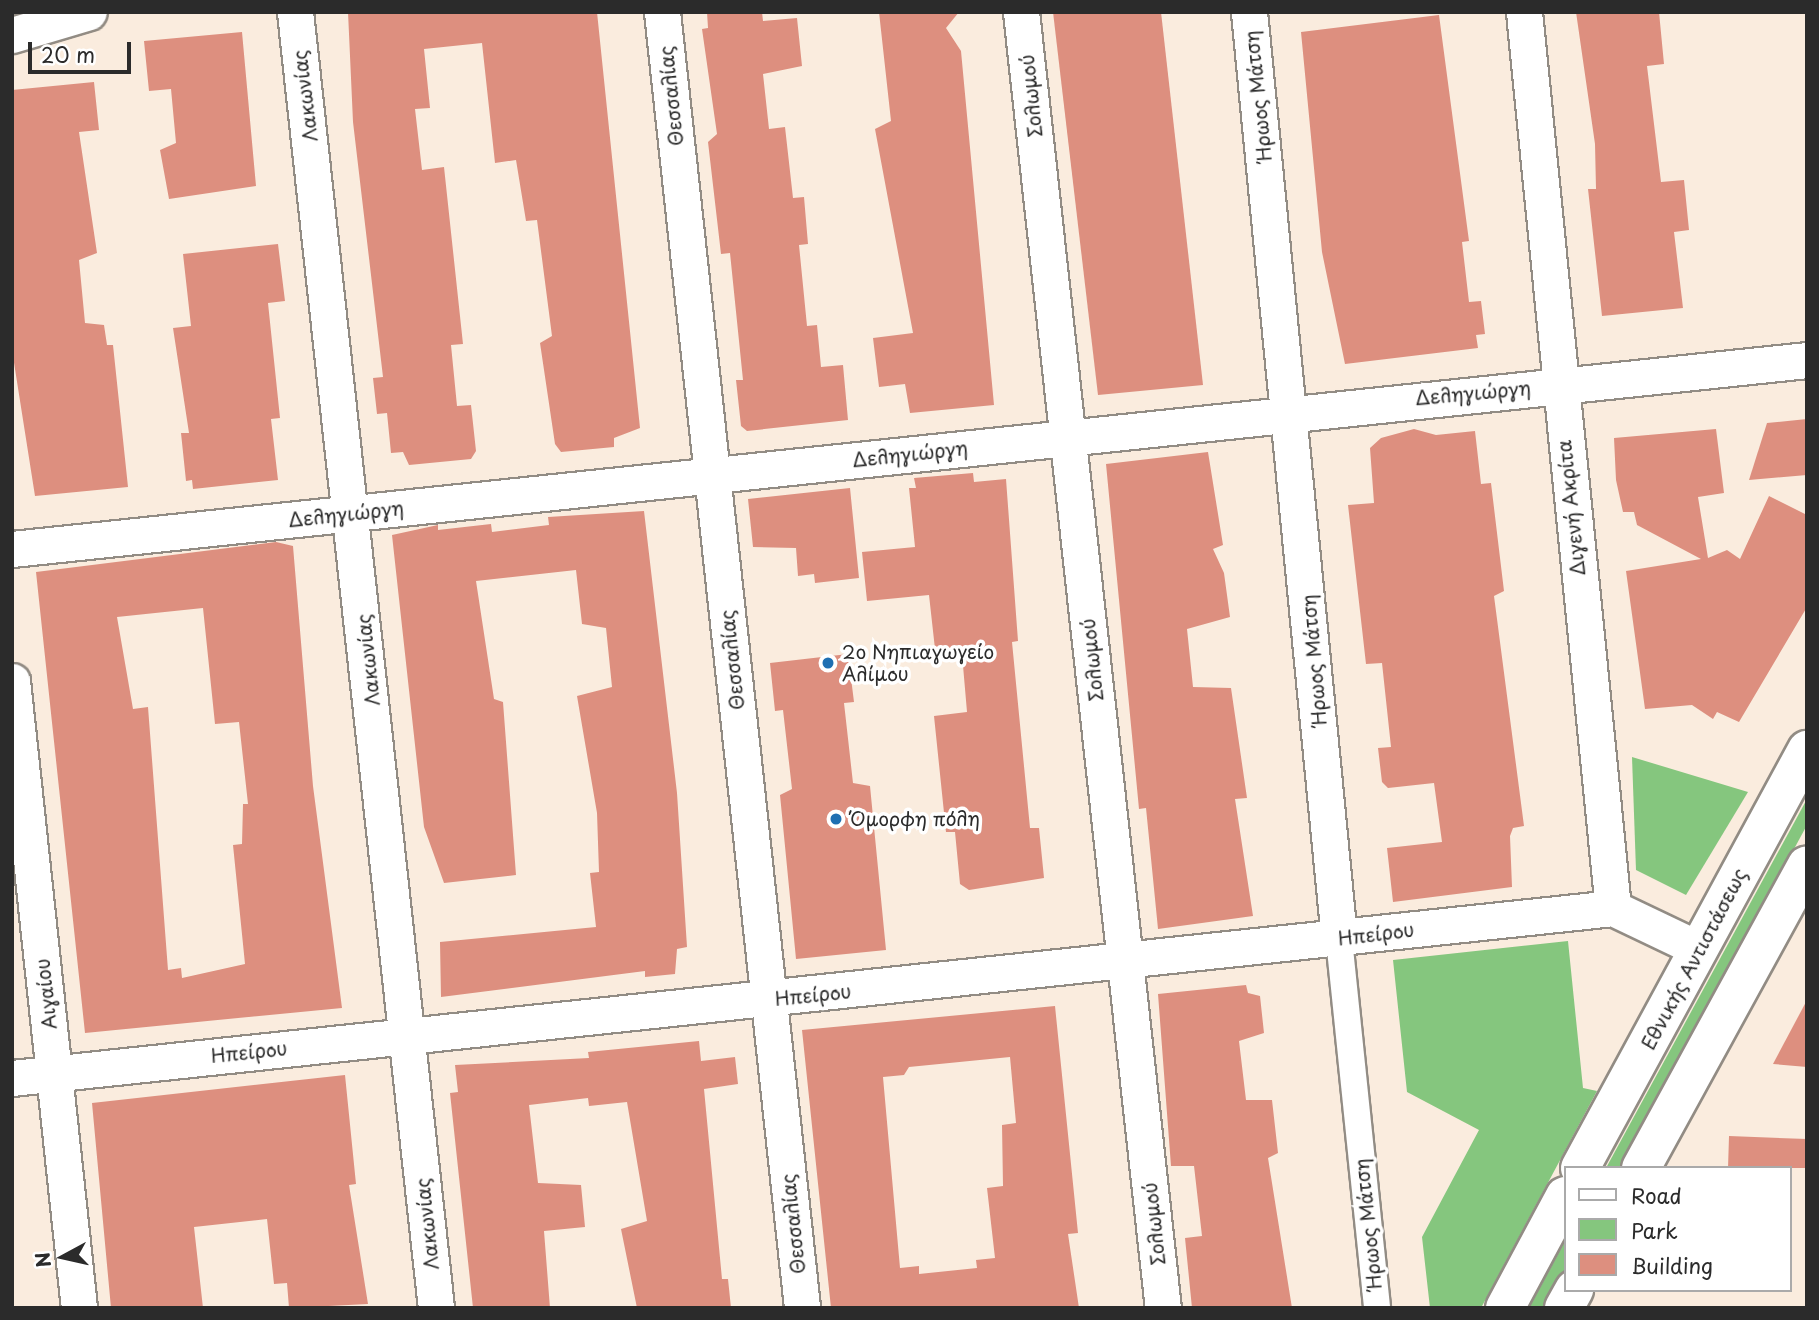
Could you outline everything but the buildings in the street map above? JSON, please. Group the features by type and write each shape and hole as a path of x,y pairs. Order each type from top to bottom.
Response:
{"street":[{"path":"12,34 89,12"},
{"name":"Λακωνίας","path":"295,12 352,513 436,1308"},
{"name":"Θεσσαλίας","path":"662,12 802,1308"},
{"name":"Σολωμού","path":"1021,12 1163,1308"},
{"name":"Ήρωος Μάτση","path":"1249,12 1377,1308"},
{"name":"Διγενή Ακρίτα","path":"1524,12 1558,385 1613,908"},
{"name":"Δεληγιώργη","path":"12,548 1068,439 1290,410 1807,360"},
{"name":"Αιγαίου","path":"12,681 79,1308"},
{"name":"Εθνικής Αντιστάσεως","path":"1581,1166 1807,750"},
{"path":"1642,1166 1807,865"},
{"path":"1613,908 1699,949"},
{"name":"Ηπείρου","path":"12,1079 407,1034 1125,964 1613,908"},
{"path":"1505,1308 1563,1200"},
{"path":"1564,1308 1573,1292"}],"green space":[{"path":"1632,757 1748,792 1686,895 1636,870"},
{"path":"1807,799 1807,825 1622,1166 1607,1166"},
{"path":"1568,941 1583,1088 1597,1091 1481,1308 1430,1308 1422,1237 1479,1130 1407,1092 1393,960"},
{"path":"1563,1245 1563,1274 1545,1308 1529,1308"}],"place":[{"name":"2ο Νηπιαγωγείο Αλίμου","path":"828,663"},
{"name":"Όμορφη πόλη","path":"836,819"}]}
